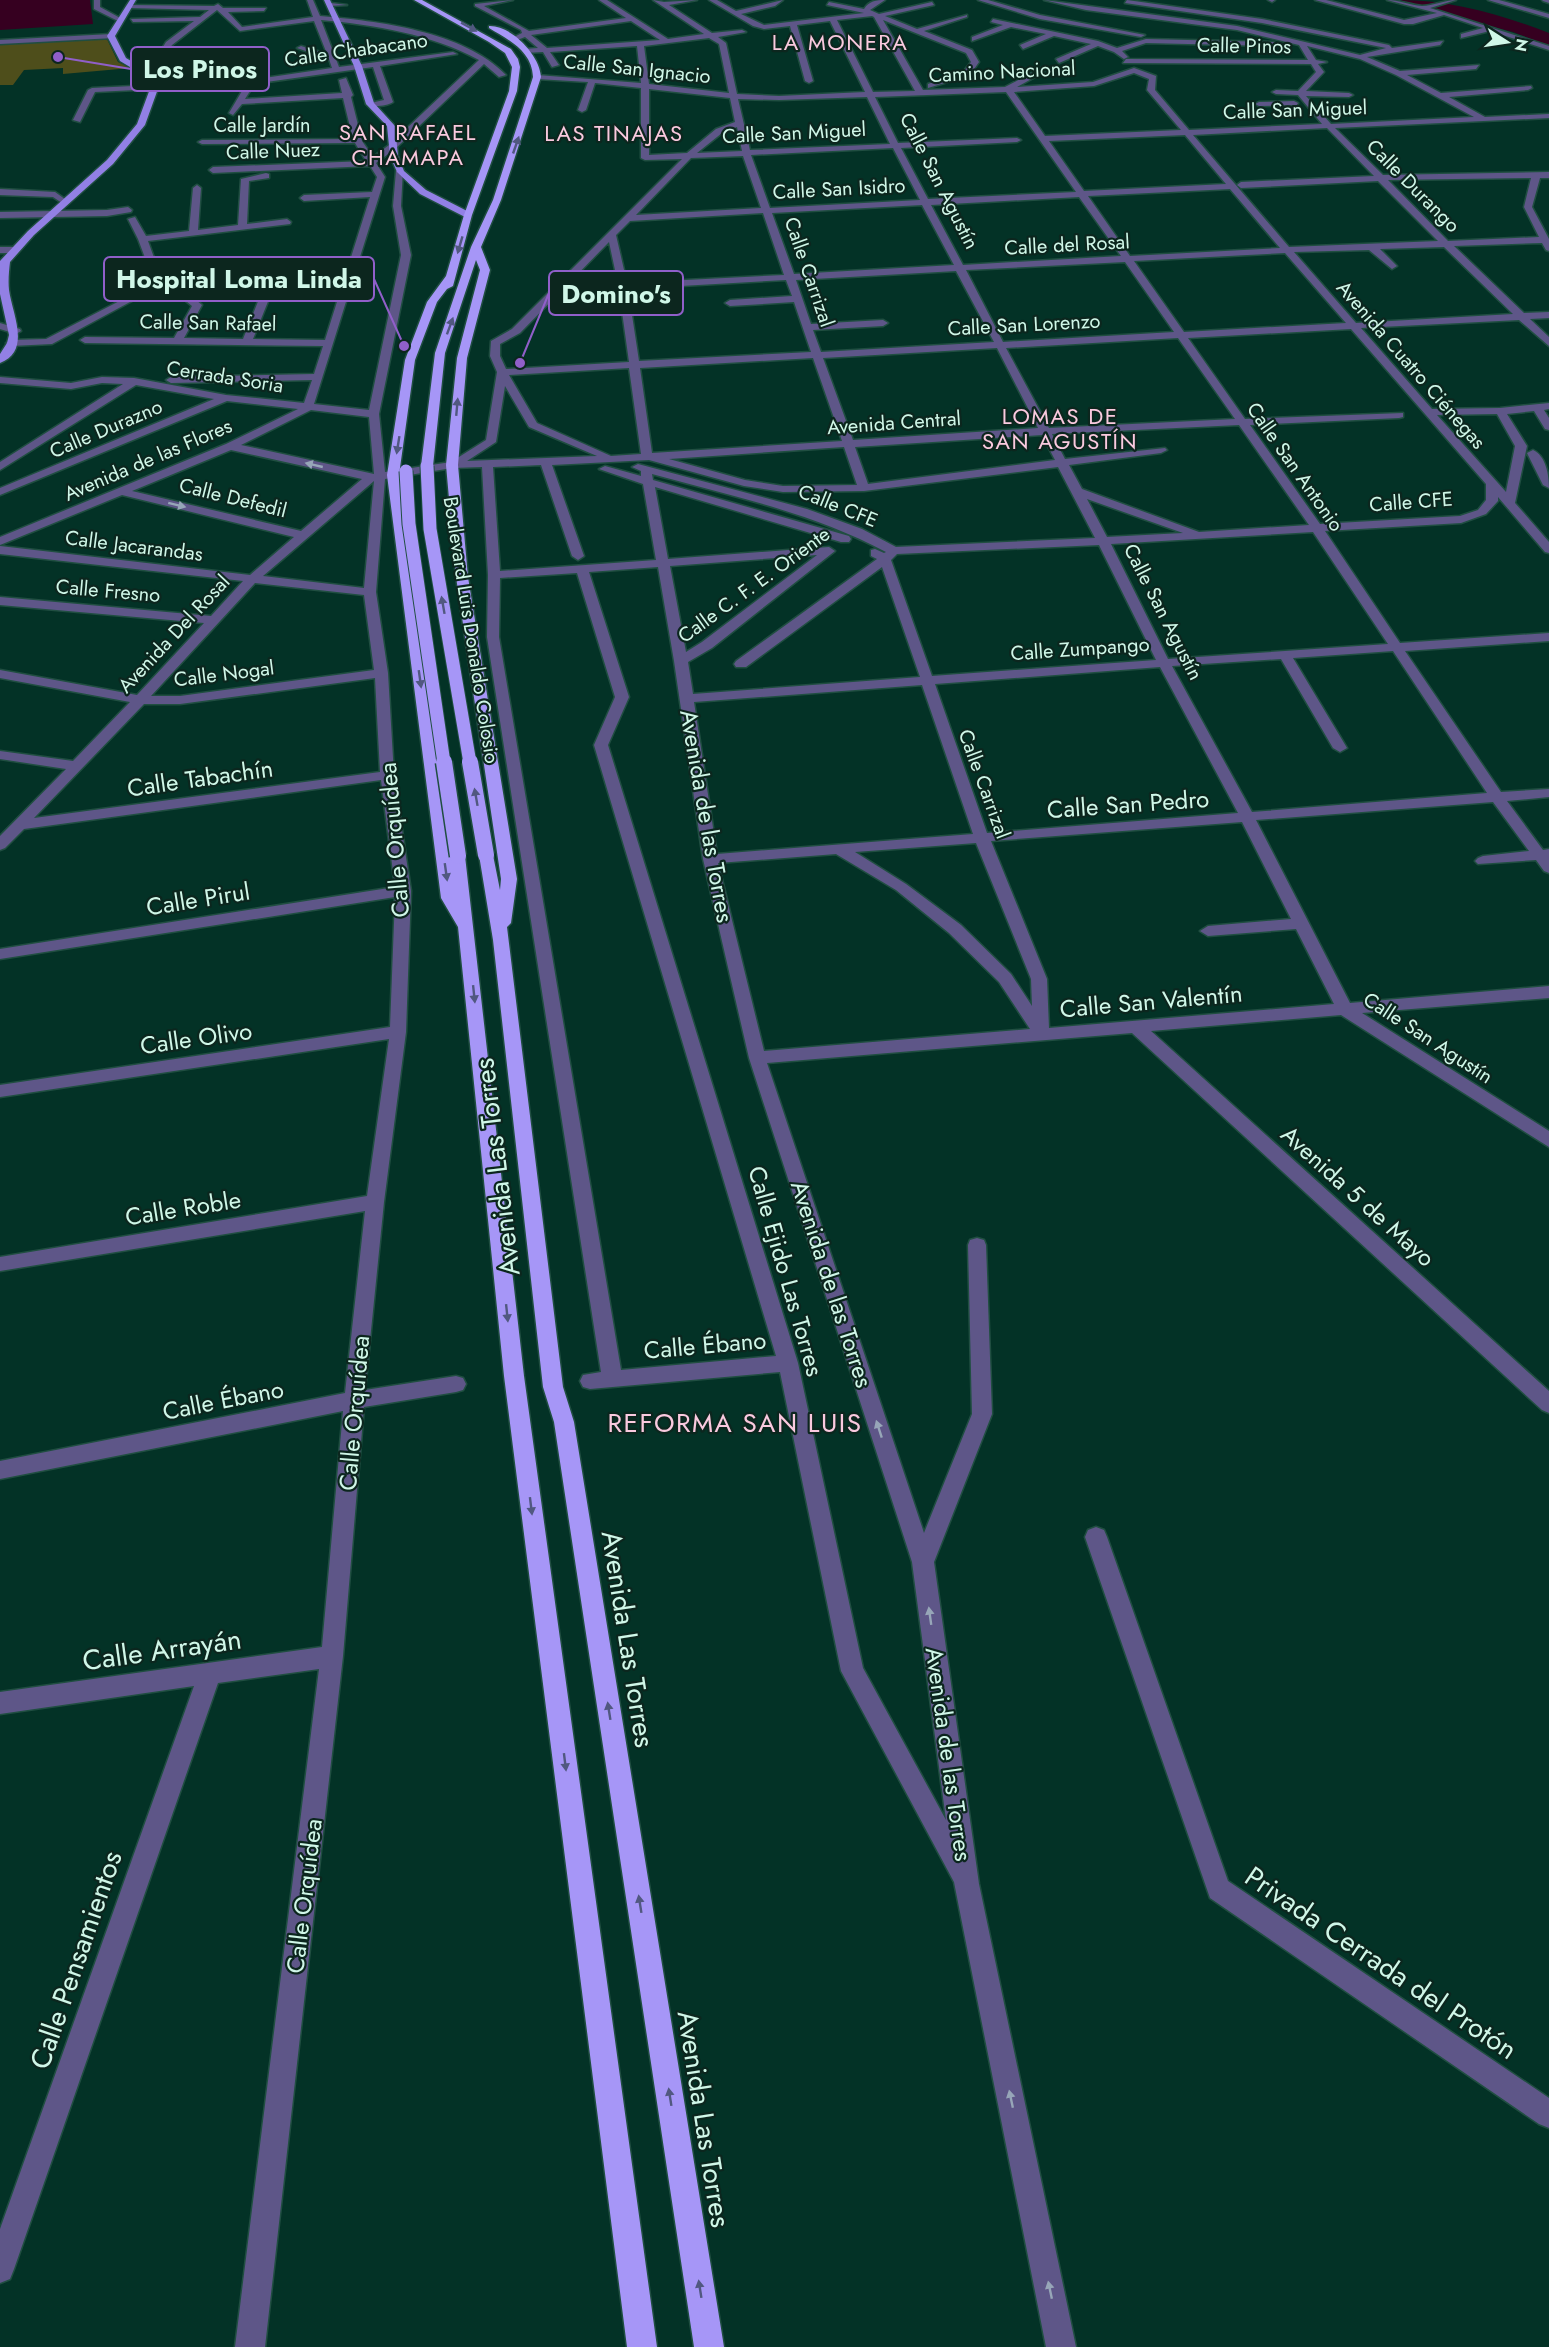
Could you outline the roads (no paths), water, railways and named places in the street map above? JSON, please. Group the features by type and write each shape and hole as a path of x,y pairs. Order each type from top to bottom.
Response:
{"highway":[{"path":"417,0 492,40 508,51 514,59 516,68 513,91 468,215 420,371"},
{"path":"484,23 515,40 527,51 534,61 537,77"},
{"name":"Boulevard Luis Donaldo Colosio","path":"501,940 430,529 427,466 440,354 476,247 497,200 537,77"},
{"path":"476,247 485,270 462,358 452,465 462,577 509,879 501,940"},
{"path":"451,276 432,302 410,360 381,477 449,898 468,935"},
{"name":"Boulevard Luis Donaldo Colosio","path":"408,460 409,524 468,935"},
{"name":"Avenida Las Torres","path":"468,935 514,1376 642,2347"},
{"name":"Avenida Las Torres","path":"501,940 553,1387 564,1422 709,2347"}],"main road":[{"path":"329,2 358,66 370,104 391,126 392,147 400,171 444,204 468,215"},
{"path":"0,360 16,331 4,290 5,261 14,250 110,162 141,125 155,86 148,75 123,59 111,36 131,3"}],"street":[{"path":"97,0 96,8 120,20"},
{"path":"148,75 169,44 201,19 219,9 227,0"},
{"path":"310,0 336,69"},
{"path":"510,0 477,5 524,29 525,34 545,50 555,65"},
{"path":"602,0 667,41"},
{"path":"660,2 694,0"},
{"path":"712,0 755,25 774,27 932,4"},
{"path":"735,13 780,0"},
{"path":"829,4 871,13 969,52 975,62 967,73 919,91 871,13 870,5 882,0"},
{"path":"981,0 1059,21 1142,35"},
{"path":"1047,0 1086,8 1237,28 1361,57 1399,72 1484,119"},
{"path":"1046,26 1103,0"},
{"path":"1318,0 1404,21 1430,19 1444,13"},
{"path":"1381,4 1391,0 1430,6 1444,13 1549,48"},
{"path":"1430,6 1453,0"},
{"path":"1491,0 1549,16"},
{"path":"1121,1 1262,21 1398,48 1440,43"},
{"path":"329,2 344,3 353,15 373,23 457,45 484,60 502,75"},
{"path":"660,2 712,36"},
{"path":"131,3 219,9 264,9"},
{"path":"1344,16 1370,7"},
{"path":"219,9 240,29 318,18 373,23"},
{"path":"807,12 832,18"},
{"path":"915,32 965,16"},
{"path":"1529,22 1549,16"},
{"name":"Calle San Agustín","path":"832,18 895,145 1078,492 1164,663 1247,817 1345,1010 1549,1140"},
{"path":"133,20 201,19"},
{"path":"515,40 525,34 634,19"},
{"name":"Camino Nacional","path":"993,21 1054,33 1117,50"},
{"path":"793,24 813,89"},
{"path":"975,39 1010,25"},
{"path":"255,27 262,33"},
{"path":"1464,33 1491,28"},
{"path":"527,51 640,44 742,32"},
{"path":"1023,47 1054,33"},
{"path":"0,42 111,36"},
{"name":"Calle Carrizal","path":"712,36 722,43 746,152 864,488"},
{"path":"572,40 582,48"},
{"path":"1134,70 1117,50 1146,41 1302,45"},
{"path":"640,44 645,86"},
{"path":"1059,61 1098,44"},
{"path":"1512,46 1538,44"},
{"path":"1300,93 1320,72 1302,45"},
{"path":"301,48 332,58"},
{"name":"Calle Pinos","path":"1126,61 1314,63 1361,57 1398,48"},
{"path":"195,51 217,62 243,83 246,91 233,112"},
{"name":"Calle Chabacano","path":"77,120 92,90 243,83 453,54"},
{"path":"370,163 392,147 484,60"},
{"path":"370,104 388,102 375,64"},
{"path":"1399,72 1476,66"},
{"path":"1008,89 1041,70"},
{"name":"Camino Nacional","path":"732,96 813,89 871,94 1094,84 1134,70"},
{"name":"Avenida Cuatro Ciénegas","path":"1134,70 1153,78 1151,90 1221,172 1236,186 1351,325 1549,549"},
{"name":"Calle San Ignacio","path":"537,77 592,80 732,96"},
{"path":"308,408 381,177 358,141 349,95 343,80"},
{"path":"582,110 592,80"},
{"name":"Calle San Miguel","path":"645,86 645,158 1017,140"},
{"path":"1441,95 1528,88"},
{"name":"Calle San Antonio","path":"1008,89 1316,527 1497,797 1544,854 1549,868"},
{"path":"1276,92 1349,95"},
{"name":"Calle Durango","path":"1300,93 1327,126 1549,343"},
{"path":"241,102 349,95"},
{"path":"312,105 316,97"},
{"path":"1259,104 1323,107"},
{"name":"Calle San Miguel","path":"1043,139 1549,116"},
{"path":"452,465 491,442 502,372 495,356 495,343 516,331 690,155 720,131 738,124"},
{"name":"Calle Jardín","path":"202,142 358,141"},
{"name":"Calle Nuez","path":"213,170 370,163"},
{"path":"242,228 245,179 318,167"},
{"path":"230,446 381,477 374,414 406,255 397,206 400,171"},
{"path":"1536,175 1528,207 1546,244"},
{"name":"Calle San Isidro","path":"628,218 1381,178 1549,175"},
{"path":"193,233 198,188"},
{"path":"0,192 55,195 65,202"},
{"path":"304,198 375,194"},
{"path":"0,215 127,211 143,239 153,269 197,305 178,340"},
{"path":"143,239 287,222"},
{"path":"612,235 623,286 647,456"},
{"name":"Calle del Rosal","path":"558,290 1287,250 1445,243 1546,244"},
{"path":"1372,247 1392,266"},
{"path":"0,250 14,250"},
{"path":"153,269 213,266"},
{"path":"247,341 272,279"},
{"path":"11,343 48,342 138,295"},
{"path":"730,303 798,299"},
{"name":"Calle San Lorenzo","path":"502,372 634,363 1549,315"},
{"path":"808,327 883,323"},
{"path":"0,326 16,331"},
{"name":"Calle San Rafael","path":"85,340 330,343"},
{"name":"Calle CFE","path":"502,372 533,425 647,476 850,540 890,555 1461,519 1482,512 1487,507 1492,501 1491,484"},
{"path":"2,464 133,381 318,377"},
{"name":"Cerrada Soria","path":"0,380 71,386 102,380 133,381 226,398 374,414"},
{"name":"Calle Durazno","path":"0,492 226,398"},
{"path":"1429,412 1500,411 1544,407 1549,427"},
{"name":"Avenida de las Flores","path":"0,542 230,446 308,408"},
{"path":"1500,411 1521,446 1549,463"},
{"name":"Avenida Central","path":"381,477 452,465 613,459 1046,431 1399,415"},
{"path":"1509,504 1521,446"},
{"path":"1061,461 1161,450"},
{"path":"1533,453 1549,485"},
{"name":"Calle CFE","path":"647,456 744,483 783,489 864,488 1061,461"},
{"path":"545,461 580,563"},
{"path":"487,463 495,575 493,637 612,1378"},
{"name":"Calle CFE","path":"604,469 647,476 802,511 858,532 890,555"},
{"name":"Avenida de las Torres","path":"647,476 681,661 710,859 757,1058 923,1562 967,1884 1061,2347"},
{"name":"Avenida Del Rosal","path":"0,845 140,700 251,580 301,535 381,477"},
{"name":"Calle Orquídea","path":"250,2347 332,1656 354,1400 375,1202 398,1032 403,891 387,775 381,673 370,592 381,477"},
{"name":"Calle Defedil","path":"120,491 301,535"},
{"name":"Calle CFE","path":"1078,492 1202,535"},
{"name":"Calle C. F. E. Oriente","path":"681,661 707,645 829,552 850,540"},
{"name":"Calle Jacarandas","path":"0,550 370,592"},
{"name":"Calle CFE","path":"495,575 580,563 663,564 829,552"},
{"path":"741,664 890,555"},
{"name":"Calle Carrizal","path":"890,555 926,680 982,838 1039,979 1041,1034"},
{"name":"Calle Ejido Las Torres","path":"580,563 622,697 601,745 788,1363 852,1671 967,1884"},
{"name":"Calle Fresno","path":"0,601 212,620"},
{"name":"Calle Zumpango","path":"686,699 1549,637"},
{"path":"1285,655 1340,748"},
{"name":"Calle Nogal","path":"0,674 140,700 180,700 381,673"},
{"path":"0,755 75,766"},
{"name":"Calle Tabachín","path":"18,825 387,775"},
{"name":"Calle San Pedro","path":"710,859 1549,793"},
{"path":"839,849 901,887 955,929 1005,978 1041,1034"},
{"path":"1483,861 1544,854"},
{"name":"Calle Pirul","path":"0,954 403,891"},
{"path":"1208,930 1300,923"},
{"name":"Calle San Valentín","path":"757,1058 1549,992"},
{"name":"Avenida 5 de Mayo","path":"1134,1025 1549,1404"},
{"name":"Calle Olivo","path":"0,1091 398,1032"},
{"name":"Calle Roble","path":"0,1264 375,1202"},
{"path":"923,1562 982,1414 977,1245"},
{"name":"Calle Ébano","path":"590,1381 788,1363"},
{"name":"Calle Ébano","path":"0,1470 354,1400 456,1384"},
{"name":"Privada Cerrada del Protón","path":"1096,1537 1219,1889 1549,2114"},
{"name":"Calle Arrayán","path":"0,1703 332,1656"},
{"name":"Calle Pensamientos","path":"0,2269 6,2234 210,1673"}],"waterway":[{"path":"1410,0 1519,28 1549,40"}],"place":[{"name":"Los Pinos","path":"58,57"},
{"name":"Hospital Loma Linda","path":"404,346"},
{"name":"Domino's","path":"520,363"}],"district":[{"name":"LA MONERA","path":"840,42"},
{"name":"LAS TINAJAS","path":"614,133"},
{"name":"SAN RAFAEL CHAMAPA","path":"408,144"},
{"name":"LOMAS DE SAN AGUSTÍN","path":"1060,428"},
{"name":"REFORMA SAN LUIS","path":"735,1423"}]}
